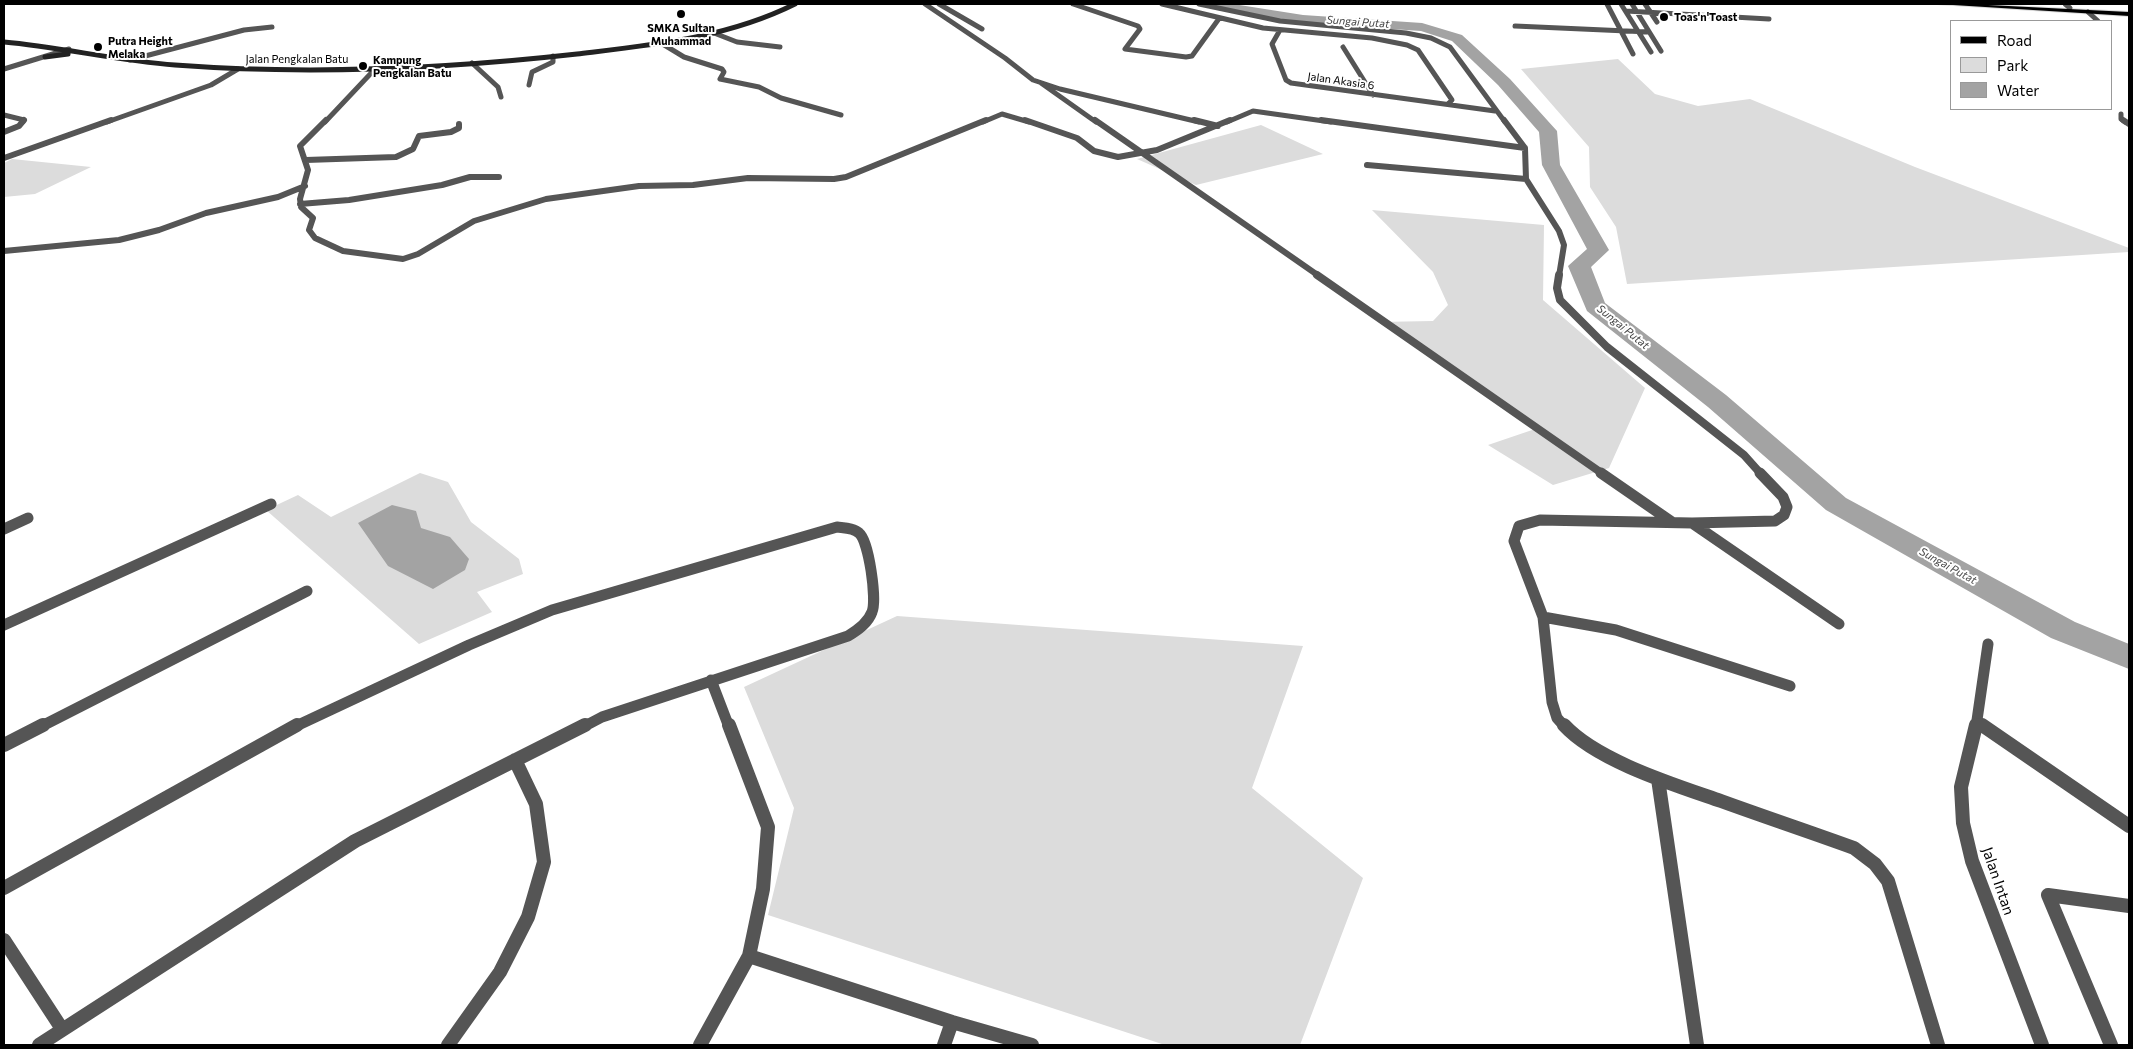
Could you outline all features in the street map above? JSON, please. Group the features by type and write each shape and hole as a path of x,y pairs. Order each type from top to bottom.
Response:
{"main road":[{"name":"Jalan Pengkalan Batu","path":"4,42 66,49 130,60 203,67 238,69 375,69 553,56 661,43 714,33 764,19 795,4"},
{"path":"1940,4 2129,13"},
{"path":"2001,4 2067,6 2129,13"},
{"path":"30,44 43,50 42,56 70,54 108,56"},
{"path":"203,67 222,72 224,76 222,79"}],"street":[{"path":"925,4 1672,522"},
{"path":"939,4 982,29"},
{"path":"1073,4 1138,26 1140,30 1125,47 1127,49 1189,57 1218,20"},
{"path":"1162,4 1218,20 1280,30 1400,43 1418,50 1452,100 1448,104"},
{"path":"1199,4 1280,21 1406,33 1442,42 1456,52 1495,111 1525,148 1526,179 1559,230 1564,245 1557,282 1560,300 1607,347 1744,455 1784,496 1787,506 1784,515 1775,521 1692,523 1540,520 1519,526 1515,533 1514,541 1543,617 1552,702 1557,718 1573,735 1595,749 1658,779 1854,848 1875,864 1888,881 1938,1045"},
{"path":"1607,4 1633,54"},
{"path":"1621,4 1651,52"},
{"path":"1632,4 1661,51"},
{"path":"1645,4 1657,22"},
{"path":"1626,11 1769,18"},
{"path":"2088,12 2097,20"},
{"path":"1515,26 1649,32"},
{"path":"130,60 244,30 272,27"},
{"name":"Jalan Akasia 6","path":"1280,30 1272,44 1286,80 1299,86 1495,111"},
{"path":"714,33 737,42 780,48"},
{"path":"661,43 684,57 722,69 724,72 720,79 760,86 781,98 842,116"},
{"path":"1343,47 1373,95"},
{"path":"4,67 66,49"},
{"path":"529,85 532,72 553,62 553,56"},
{"path":"472,63 488,76 492,84 498,87 500,98"},
{"path":"4,158 132,114 222,79 238,69"},
{"path":"375,69 348,100 300,146 308,170 300,204 302,210 313,218 309,230 314,238 343,251 368,253 396,260 418,254 474,221 553,198 639,186 693,185 748,178 834,179 846,177 1002,114 1021,118 1077,138 1089,148 1100,153 1118,157 1143,154 1218,126 1248,112 1261,111 1525,148"},
{"path":"1041,83 1218,126"},
{"path":"2121,114 2121,119 2129,124"},
{"path":"4,115 24,120 19,126 4,132"},
{"path":"306,160 396,157 412,150 420,136 450,132 459,128 459,124"},
{"path":"1367,165 1526,179"},
{"path":"300,204 349,200 442,185 470,177 499,176"},
{"path":"4,251 119,240 159,230 206,213 278,197 305,186"},
{"path":"4,625 272,504"},
{"path":"4,528 28,518"},
{"path":"1692,523 1839,624"},
{"path":"4,888 288,729 552,610 837,527 850,528 861,534 866,544 874,607 871,618 862,628 848,636 602,717 355,841 39,1045"},
{"path":"4,744 307,590"},
{"path":"1543,617 1616,630 1790,686"},
{"name":"Jalan Intan","path":"1988,644 1977,722 1962,787 1963,823 1972,861 2042,1045"},
{"path":"700,1045 749,956 764,889 768,827 711,680"},
{"path":"1977,722 2129,826"},
{"path":"448,1045 500,972 528,917 544,862 536,804 515,760"},
{"path":"1658,779 1697,1045"},
{"path":"2111,1045 2048,895 2129,906"},
{"path":"4,940 62,1030"},
{"path":"749,956 952,1022 1032,1045"},
{"path":"944,1045 952,1022"}],"green space":[{"path":"1618,59 1655,94 1698,106 1750,99 1915,167 2129,248 2129,252 1627,284 1616,227 1590,187 1589,147 1521,69"},
{"path":"1261,125 1323,154 1196,185 1137,159"},
{"path":"12,159 91,167 35,194 4,197 4,163"},
{"path":"1372,210 1544,225 1543,300 1645,388 1609,468 1553,485 1488,445 1538,428 1378,322 1433,321 1448,305 1433,272"},
{"path":"420,473 448,482 471,522 519,559 523,574 477,592 492,612 419,644 266,510 298,495 331,517"},
{"path":"897,616 1303,646 1252,788 1363,878 1300,1045 1165,1045 768,915 794,808 744,687"}],"water":[{"path":"392,505 416,511 421,528 450,537 469,559 465,570 433,589 388,566 358,523"}],"waterway":[{"name":"Sungai Putat","path":"1216,4 1255,13 1303,19 1422,27 1457,38 1504,82 1548,131 1551,165 1598,250 1579,266 1595,306 1717,401 1836,504 2063,630 2129,657"}],"place":[{"name":"SMKA Sultan Muhammad","path":"681,14"},
{"name":"Toas'n'Toast","path":"1664,17"},
{"name":"Putra Height Melaka","path":"98,47"},
{"name":"Kampung Pengkalan Batu","path":"363,66"}]}
